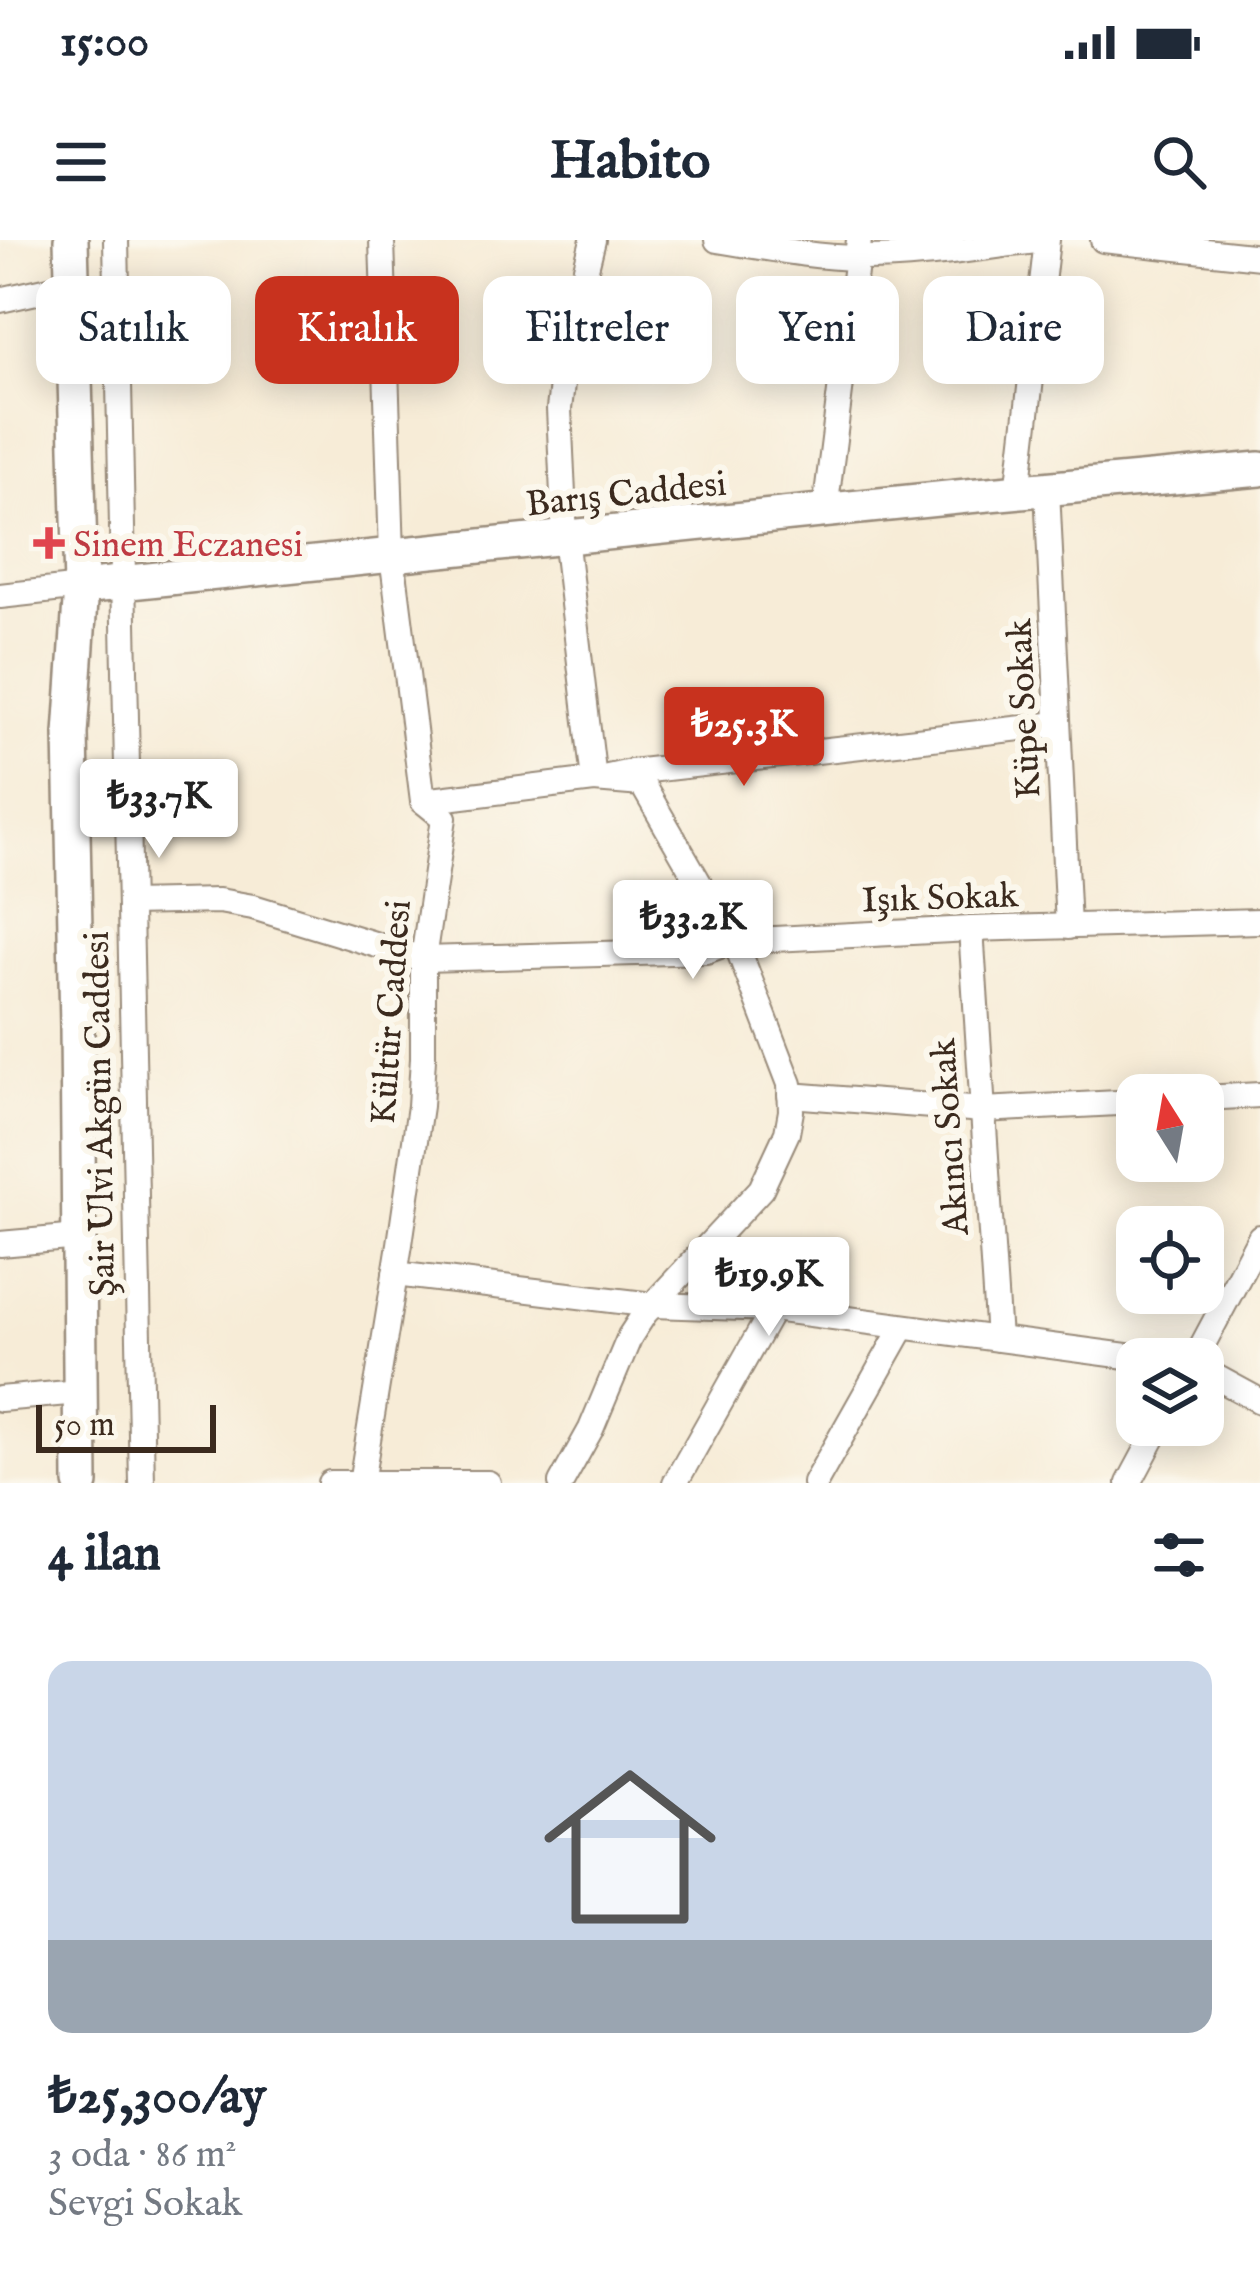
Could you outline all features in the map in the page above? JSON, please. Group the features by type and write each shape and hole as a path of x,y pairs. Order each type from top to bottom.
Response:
{"street":[{"path":"70,240 72,276"},
{"name":"Şair Ulvi Akgün Caddesi","path":"116,240 142,1483"},
{"name":"Kültür Caddesi","path":"361,1482 420,1106 423,959 443,818 423,801 392,555 382,240"},
{"path":"593,240 567,344 559,409 565,537 594,780"},
{"path":"717,240 809,254 857,249 907,256 1046,240"},
{"name":"Küpe Sokak","path":"1046,240 1032,490 1058,724 1068,927"},
{"path":"1103,240 1260,256"},
{"path":"825,511 857,249"},
{"path":"0,300 36,292"},
{"path":"75,384 81,587 71,734 81,1483"},
{"name":"Barış Caddesi","path":"0,596 1260,470"},
{"path":"423,801 631,772 1058,724"},
{"path":"561,1483 591,1429 629,1336 761,1189 788,1133 790,1095 783,1062 734,941 642,784 594,780"},
{"name":"Işık Sokak","path":"130,903 236,904 423,959 694,952 734,941 1260,921"},
{"name":"Akıncı Sokak","path":"970,929 998,1339"},
{"path":"790,1095 983,1110 1116,1103"},
{"path":"1224,1097 1260,1095"},
{"path":"0,1244 79,1237"},
{"path":"1206,1338 1260,1238"},
{"path":"395,1274 653,1305 773,1310 1116,1355"},
{"path":"676,1483 773,1310"},
{"path":"815,1483 903,1327"},
{"path":"1224,1381 1260,1401"},
{"path":"0,1399 80,1392"},
{"path":"1129,1483 1149,1446"},
{"path":"330,1483 488,1483"}],"place":[{"name":"Sinem Eczanesi","path":"49,543"}]}
